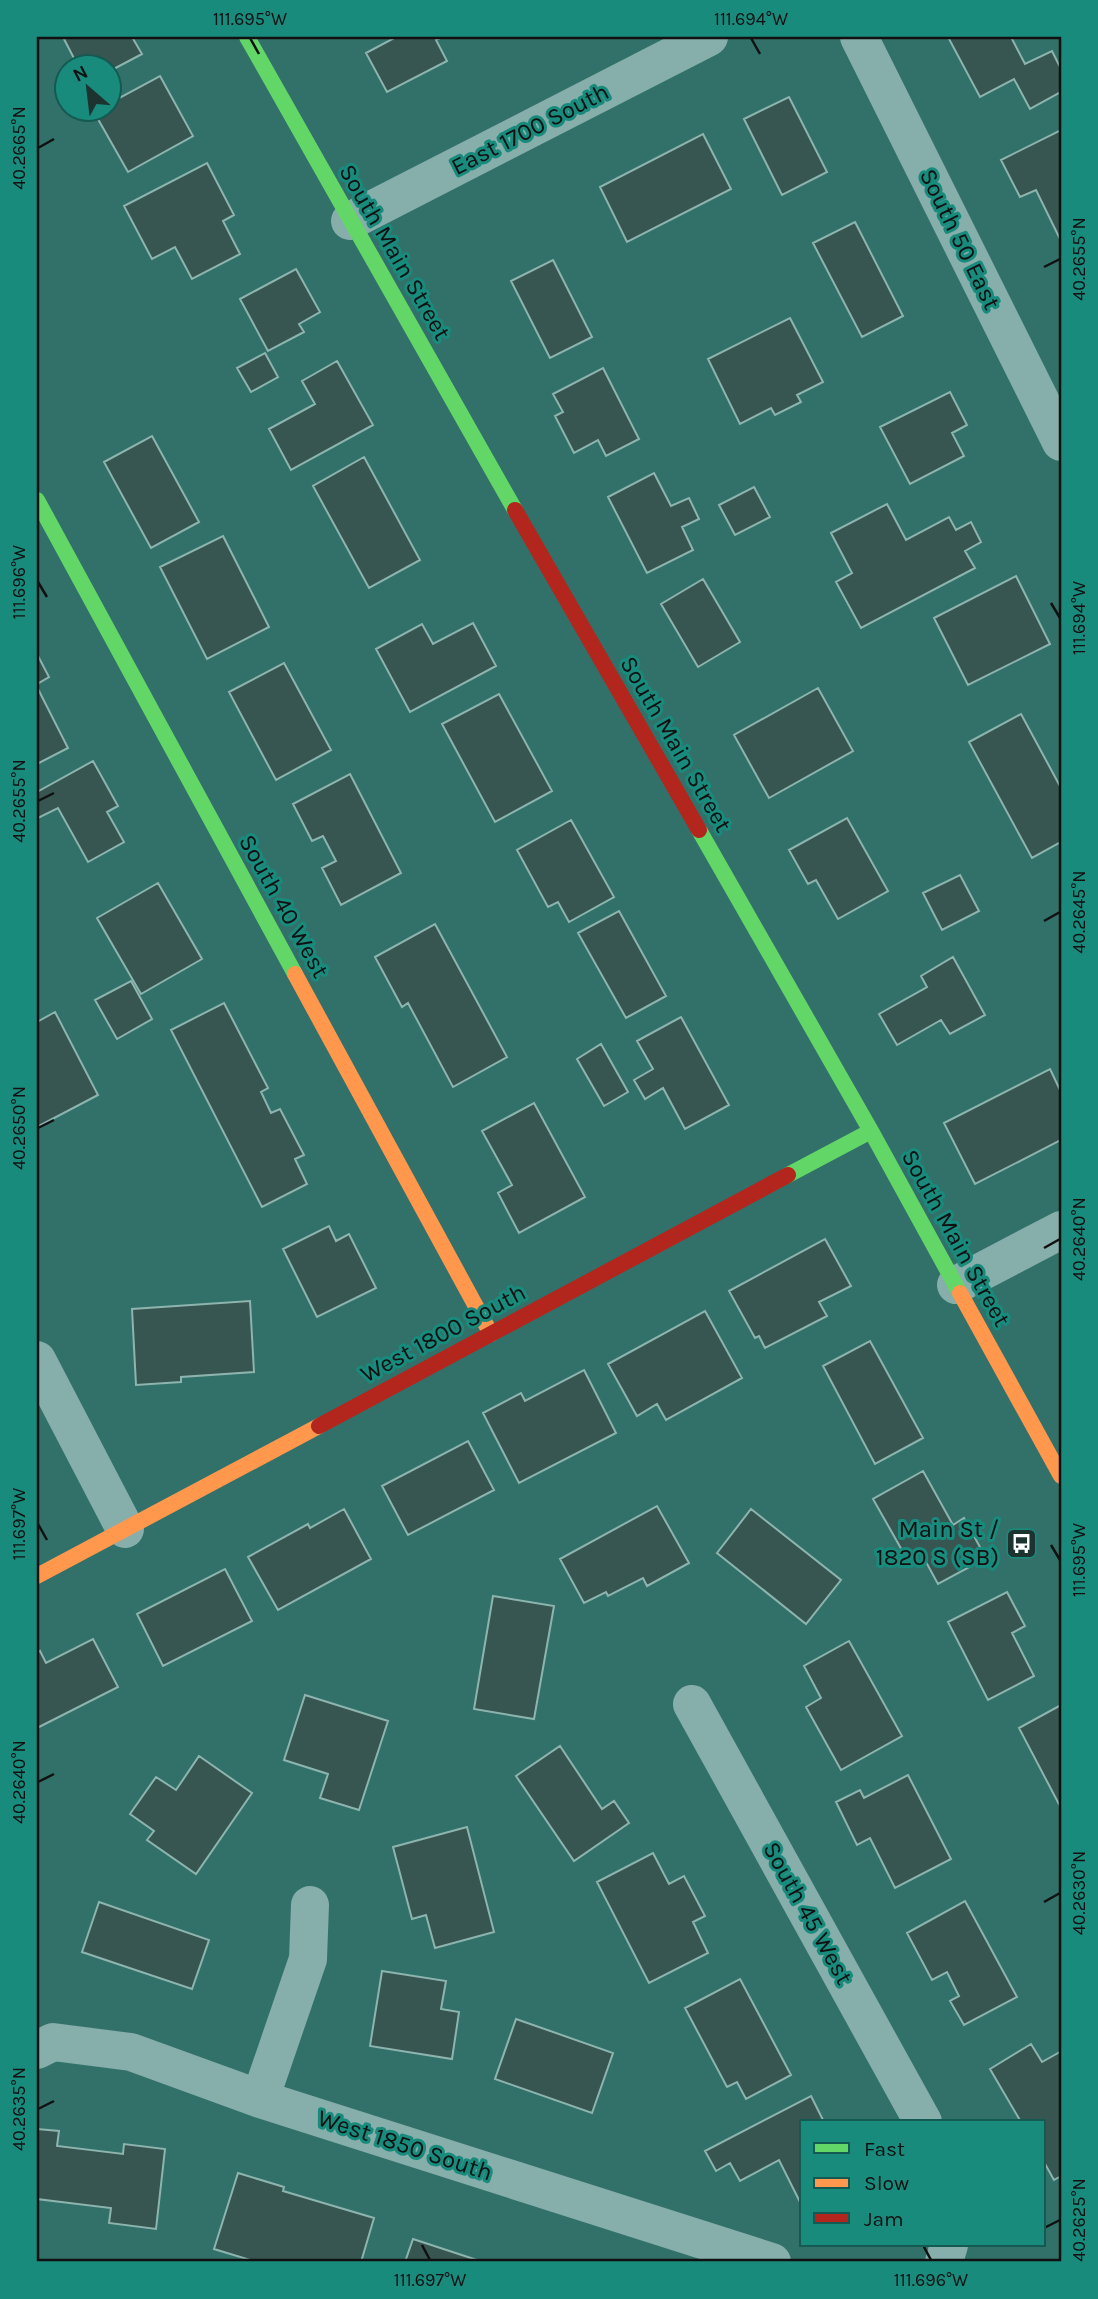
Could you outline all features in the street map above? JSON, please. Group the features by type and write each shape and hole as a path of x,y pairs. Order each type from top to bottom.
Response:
{"street":[{"name":"South Main Street","path":"247,37 871,1130 1061,1476"},
{"name":"East 1700 South","path":"351,221 709,37"},
{"name":"South 50 East","path":"859,37 1061,442"},
{"name":"South 40 West","path":"37,500 491,1334"},
{"name":"West 1800 South","path":"37,1576 871,1130"},
{"path":"956,1285 1061,1230"},
{"path":"37,1360 125,1529"},
{"name":"South 45 West","path":"692,1704 922,2120"},
{"path":"260,2099 308,1959 310,1905"},
{"name":"West 1850 South","path":"37,2050 53,2042 131,2052 260,2099 772,2262"}],"building":[{"path":"132,37 142,54 122,65 122,52 71,52 64,39"},
{"path":"396,37 442,37 436,40 447,61 387,92 366,53"},
{"path":"948,37 1011,37 1025,64 1052,51 1061,69 1061,92 1030,109 1014,79 980,97"},
{"path":"160,76 193,136 128,172 100,122 122,122 122,96"},
{"path":"789,97 827,172 782,195 744,119"},
{"path":"1061,130 1061,241 1036,190 1020,197 1001,160"},
{"path":"703,134 731,189 627,242 600,187"},
{"path":"207,163 234,215 223,221 240,254 192,279 175,247 152,259 124,206"},
{"path":"855,222 903,316 862,337 813,243"},
{"path":"553,260 592,337 550,358 511,281"},
{"path":"296,269 320,312 299,324 304,332 268,351 240,299"},
{"path":"790,318 823,382 797,395 801,402 775,415 771,408 740,424 708,359"},
{"path":"265,353 278,377 251,392 237,368"},
{"path":"337,361 373,425 291,470 269,429 315,404 302,381"},
{"path":"603,368 639,439 606,456 598,440 574,453 555,416 563,412 553,394"},
{"path":"950,392 967,425 952,433 964,456 910,484 880,427"},
{"path":"152,436 199,522 151,548 104,462"},
{"path":"364,457 420,560 369,588 313,486"},
{"path":"654,473 671,506 689,498 699,519 682,527 693,550 647,573 608,497"},
{"path":"754,487 770,517 735,535 719,505"},
{"path":"887,504 906,540 949,517 956,530 971,522 981,542 965,551 975,568 861,628 836,582 852,573 831,533"},
{"path":"223,536 269,627 207,659 160,567"},
{"path":"1016,576 1050,644 968,685 934,618"},
{"path":"703,579 740,642 698,667 661,604"},
{"path":"473,623 496,666 410,712 376,649 422,624 433,644"},
{"path":"37,654 49,677 37,684"},
{"path":"284,663 331,750 276,780 229,692"},
{"path":"37,687 68,748 37,764"},
{"path":"818,688 853,751 769,798 734,735"},
{"path":"499,694 552,791 495,822 442,724"},
{"path":"1021,714 1061,788 1061,842 1032,858 969,742"},
{"path":"93,761 118,806 107,812 124,842 88,862 58,808 38,818 37,792"},
{"path":"350,774 401,873 341,905 322,868 336,861 323,836 312,841 293,804"},
{"path":"847,818 888,891 838,919 816,880 808,884 789,850"},
{"path":"571,820 614,897 569,922 558,902 548,907 517,850"},
{"path":"960,875 979,911 942,930 923,893"},
{"path":"158,883 202,959 141,994 97,918"},
{"path":"619,911 666,996 626,1018 578,933"},
{"path":"435,924 507,1057 453,1087 408,1003 402,1007 375,957"},
{"path":"953,957 985,1015 950,1034 941,1020 897,1045 879,1014 927,987 921,976"},
{"path":"131,981 152,1019 117,1039 95,1000"},
{"path":"224,1003 268,1088 261,1092 271,1113 280,1109 304,1155 295,1159 307,1184 262,1207 171,1030"},
{"path":"55,1012 98,1095 37,1127 37,1022"},
{"path":"681,1017 729,1105 685,1129 663,1088 645,1099 634,1080 653,1069 637,1041"},
{"path":"601,1044 628,1092 604,1106 577,1059"},
{"path":"1050,1069 1061,1092 1061,1140 975,1184 944,1123"},
{"path":"534,1103 585,1197 519,1233 498,1193 512,1185 482,1131"},
{"path":"329,1226 336,1241 349,1234 376,1288 317,1317 283,1249"},
{"path":"825,1239 851,1286 819,1302 827,1316 765,1348 759,1336 755,1338 729,1291"},
{"path":"250,1301 254,1372 181,1377 181,1382 136,1385 132,1309"},
{"path":"705,1311 742,1378 666,1420 657,1404 637,1416 608,1364"},
{"path":"870,1341 923,1438 875,1464 823,1366"},
{"path":"584,1370 616,1433 519,1483 483,1413 521,1393 525,1401"},
{"path":"468,1441 494,1490 408,1535 382,1486"},
{"path":"923,1471 953,1525 964,1518 986,1558 938,1584 920,1551 907,1559 873,1499"},
{"path":"657,1506 689,1563 647,1586 643,1578 608,1596 606,1592 584,1603 560,1559"},
{"path":"344,1509 371,1559 278,1610 248,1557 308,1524 310,1528"},
{"path":"751,1509 841,1580 806,1624 717,1553"},
{"path":"225,1569 252,1621 163,1666 137,1614"},
{"path":"1007,1592 1025,1626 1012,1633 1034,1676 988,1700 948,1622"},
{"path":"493,1596 554,1606 534,1719 474,1709"},
{"path":"93,1639 118,1687 37,1728 37,1653 40,1651 46,1663"},
{"path":"849,1641 902,1736 841,1770 806,1707 821,1698 804,1666"},
{"path":"305,1695 388,1721 359,1810 320,1798 328,1774 284,1760"},
{"path":"1061,1705 1061,1808 1019,1728"},
{"path":"560,1746 602,1809 614,1801 629,1823 574,1861 516,1776"},
{"path":"199,1756 252,1793 196,1874 147,1840 154,1831 130,1814 156,1777 176,1790"},
{"path":"908,1775 951,1859 895,1888 870,1838 857,1845 836,1802 860,1790 864,1798"},
{"path":"467,1827 494,1932 435,1948 426,1915 412,1919 393,1847"},
{"path":"653,1853 669,1884 684,1876 705,1916 693,1922 708,1953 649,1983 597,1882"},
{"path":"965,1901 1017,1997 964,2025 950,2001 959,1996 947,1972 932,1980 907,1933"},
{"path":"99,1902 209,1940 192,1989 82,1952"},
{"path":"382,1971 446,1981 441,2009 459,2012 452,2059 370,2046"},
{"path":"740,1979 791,2075 746,2099 737,2082 727,2087 685,2008"},
{"path":"516,2019 613,2053 592,2113 495,2079"},
{"path":"1031,2044 1042,2062 1061,2053 1061,2176 1054,2180 1046,2166 1046,2120 1020,2120 990,2069"},
{"path":"811,2096 823,2120 800,2120 800,2202 779,2160 740,2181 730,2163 716,2171 705,2151"},
{"path":"37,2129 59,2131 57,2146 123,2154 124,2144 165,2149 156,2229 109,2223 111,2208 37,2199"},
{"path":"238,2173 284,2187 283,2191 374,2218 361,2262 257,2262 214,2249"},
{"path":"413,2239 483,2262 405,2262"}],"traffic: fast":[{"path":"247,37 515,510"},
{"path":"37,500 295,974"},
{"path":"699,830 960,1293"},
{"path":"788,1175 871,1131"}],"traffic: slow":[{"path":"295,974 491,1334"},
{"path":"960,1293 1061,1476"},
{"path":"37,1576 319,1426"}],"traffic: jam":[{"path":"515,510 699,830"},
{"path":"319,1426 788,1175"}],"place":[{"name":"Main St / 1820 S (SB)","path":"1022,1543"}]}
